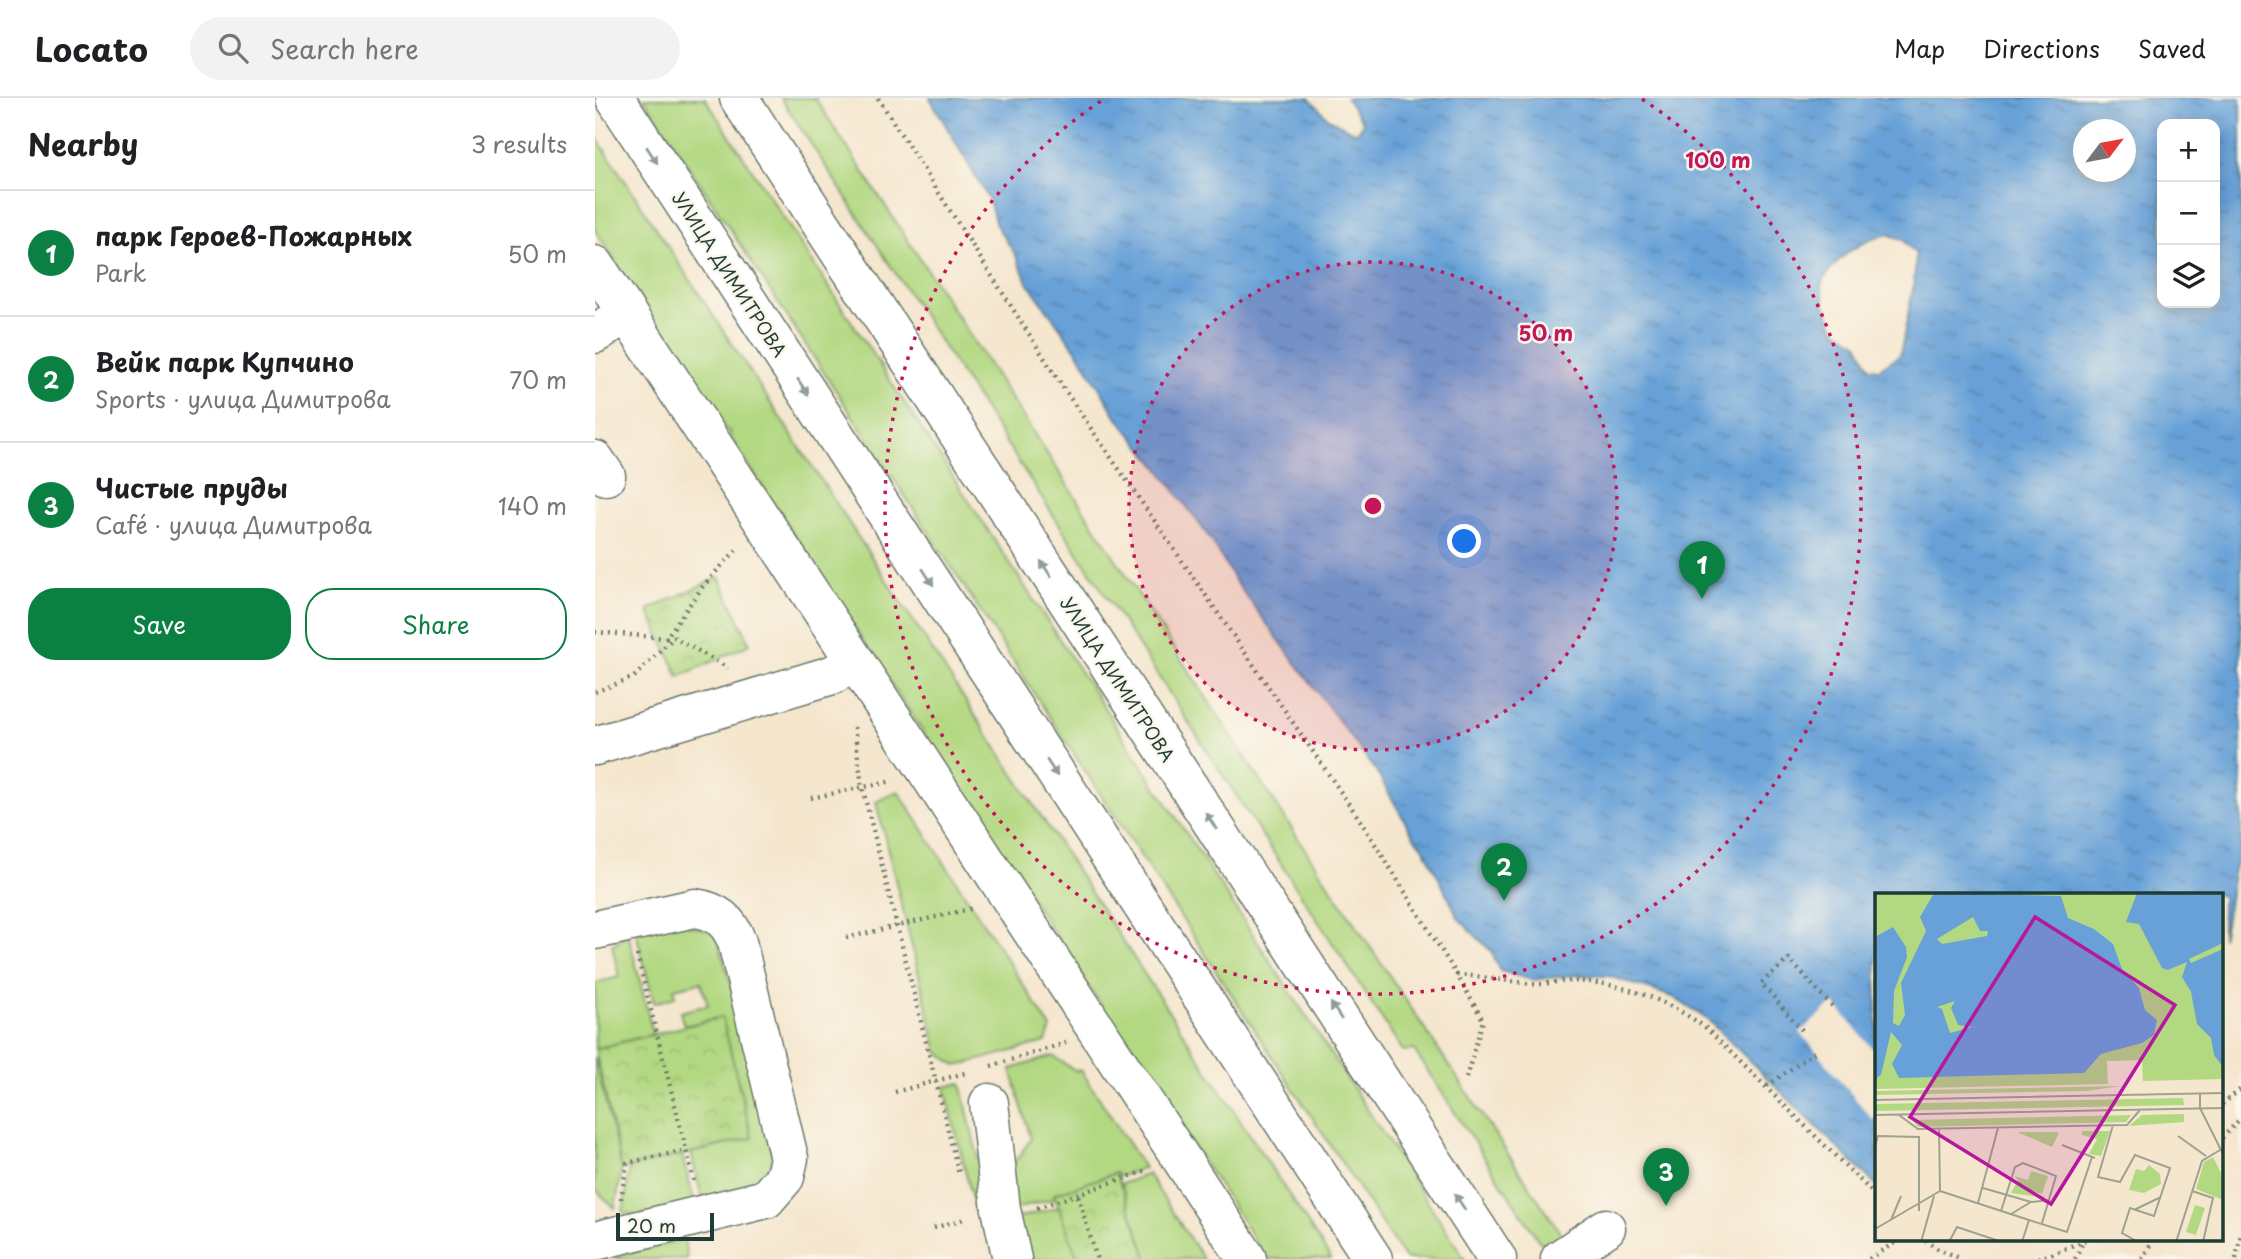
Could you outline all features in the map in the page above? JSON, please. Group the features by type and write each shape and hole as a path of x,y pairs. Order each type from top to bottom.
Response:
{"street":[{"name":"УЛИЦА ДИМИТРОВА","path":"615,98 1373,1259"},
{"name":"УЛИЦА ДИМИТРОВА","path":"739,98 1497,1259"},
{"path":"595,265 1247,1259"},
{"path":"595,334 626,313"},
{"path":"595,746 832,675 856,663"},
{"path":"602,1230 703,1215 766,1199 781,1186 789,1168 789,1158 737,942 727,922 707,909 683,909 612,926"},
{"path":"989,1103 987,1223 1012,1259"},
{"path":"1560,1259 1606,1228"}],"path":[{"path":"877,98 1058,380 1353,809 1457,975 1483,1020 1466,1079"},
{"path":"666,638 703,586 745,540"},
{"path":"595,632 674,637 719,662 766,695"},
{"path":"595,692 634,677 674,637"},
{"path":"852,714 862,786 959,1177"},
{"path":"811,798 902,779"},
{"path":"846,938 955,911 985,907"},
{"path":"612,926 685,1150 703,1215"},
{"path":"1803,1030 1761,983 1789,959 1832,1006"},
{"path":"1457,975 1534,984 1606,982 1675,1006 1705,1027 1875,1195"},
{"path":"1767,1086 1816,1051"},
{"path":"2224,1102 2241,1089"},
{"path":"2224,1136 2241,1118"},
{"path":"602,1230 627,1163 685,1150"},
{"path":"965,1204 987,1223 1078,1196 1156,1168"},
{"path":"1078,1196 1097,1259"},
{"path":"2236,1259 2241,1233"},
{"path":"1869,1259 1896,1242"},
{"path":"1927,1242 1962,1259"},
{"path":"2031,1259 2081,1242"},
{"path":"2075,1259 2084,1242"},
{"path":"2142,1259 2152,1242"}],"green space":[{"path":"644,98 705,98 1465,1259 1405,1259"},
{"path":"781,98 815,98 1303,846 1560,1232 1560,1237 1548,1246 1539,1241 1414,1050 1403,1051"},
{"path":"595,135 1331,1259 1267,1259 730,437 730,431 727,432 595,230"},
{"path":"719,577 750,644 679,677 648,610"},
{"path":"898,791 1051,1028 1046,1042 957,1066 938,1052 876,802"},
{"path":"677,922 716,932 775,1143 768,1177 703,1202 691,1153 752,1138 722,1017 684,1026 680,1012 708,1005 701,982 674,988 675,997 654,1003 636,932"},
{"path":"628,933 653,1034 595,1049 595,983 619,977 612,945"},
{"path":"722,1017 752,1138 622,1169 595,1049"},
{"path":"1053,1056 1076,1071 1081,1070 1144,1168 1118,1177 1116,1173 1055,1194 1056,1198 1012,1210 1011,1167 1031,1139 1011,1069"},
{"path":"595,1058 622,1169 615,1208 595,1189"},
{"path":"961,1083 989,1207 975,1211 945,1087"},
{"path":"682,1155 695,1204 634,1216 623,1212 630,1167"},
{"path":"1116,1173 1148,1259 1078,1259 1054,1194"},
{"path":"1148,1174 1203,1259 1148,1259 1121,1184"},
{"path":"1059,1207 1078,1259 1024,1259 1014,1219"},
{"path":"684,1239 687,1259 616,1259 618,1256"}],"water":[{"path":"930,98 1309,98 1329,119 1356,133 1363,123 1346,98 2241,98 2241,846 2234,869 2224,929 2224,893 1875,893 1875,1184 1708,1020 1673,997 1609,976 1574,975 1532,980 1500,971 1491,951 1459,919 1423,846 1416,840 1376,771 1235,581 1211,540 1158,467 1116,416 1081,357 1028,283 1015,254 996,225 989,200","holes":["1887,234 1902,239 1916,254 1914,284 1900,355 1879,369 1870,368 1858,343 1836,330 1825,306 1821,284 1841,258 1857,246"]}],"pier":[{"path":"1834,1003 1875,1052 1873,1120 1800,1032"}],"place":[{"name":"парк Героев-Пожарных","path":"1702,599"},
{"name":"Вейк парк Купчино","path":"1504,901"},
{"name":"Чистые пруды","path":"1666,1206"}]}
